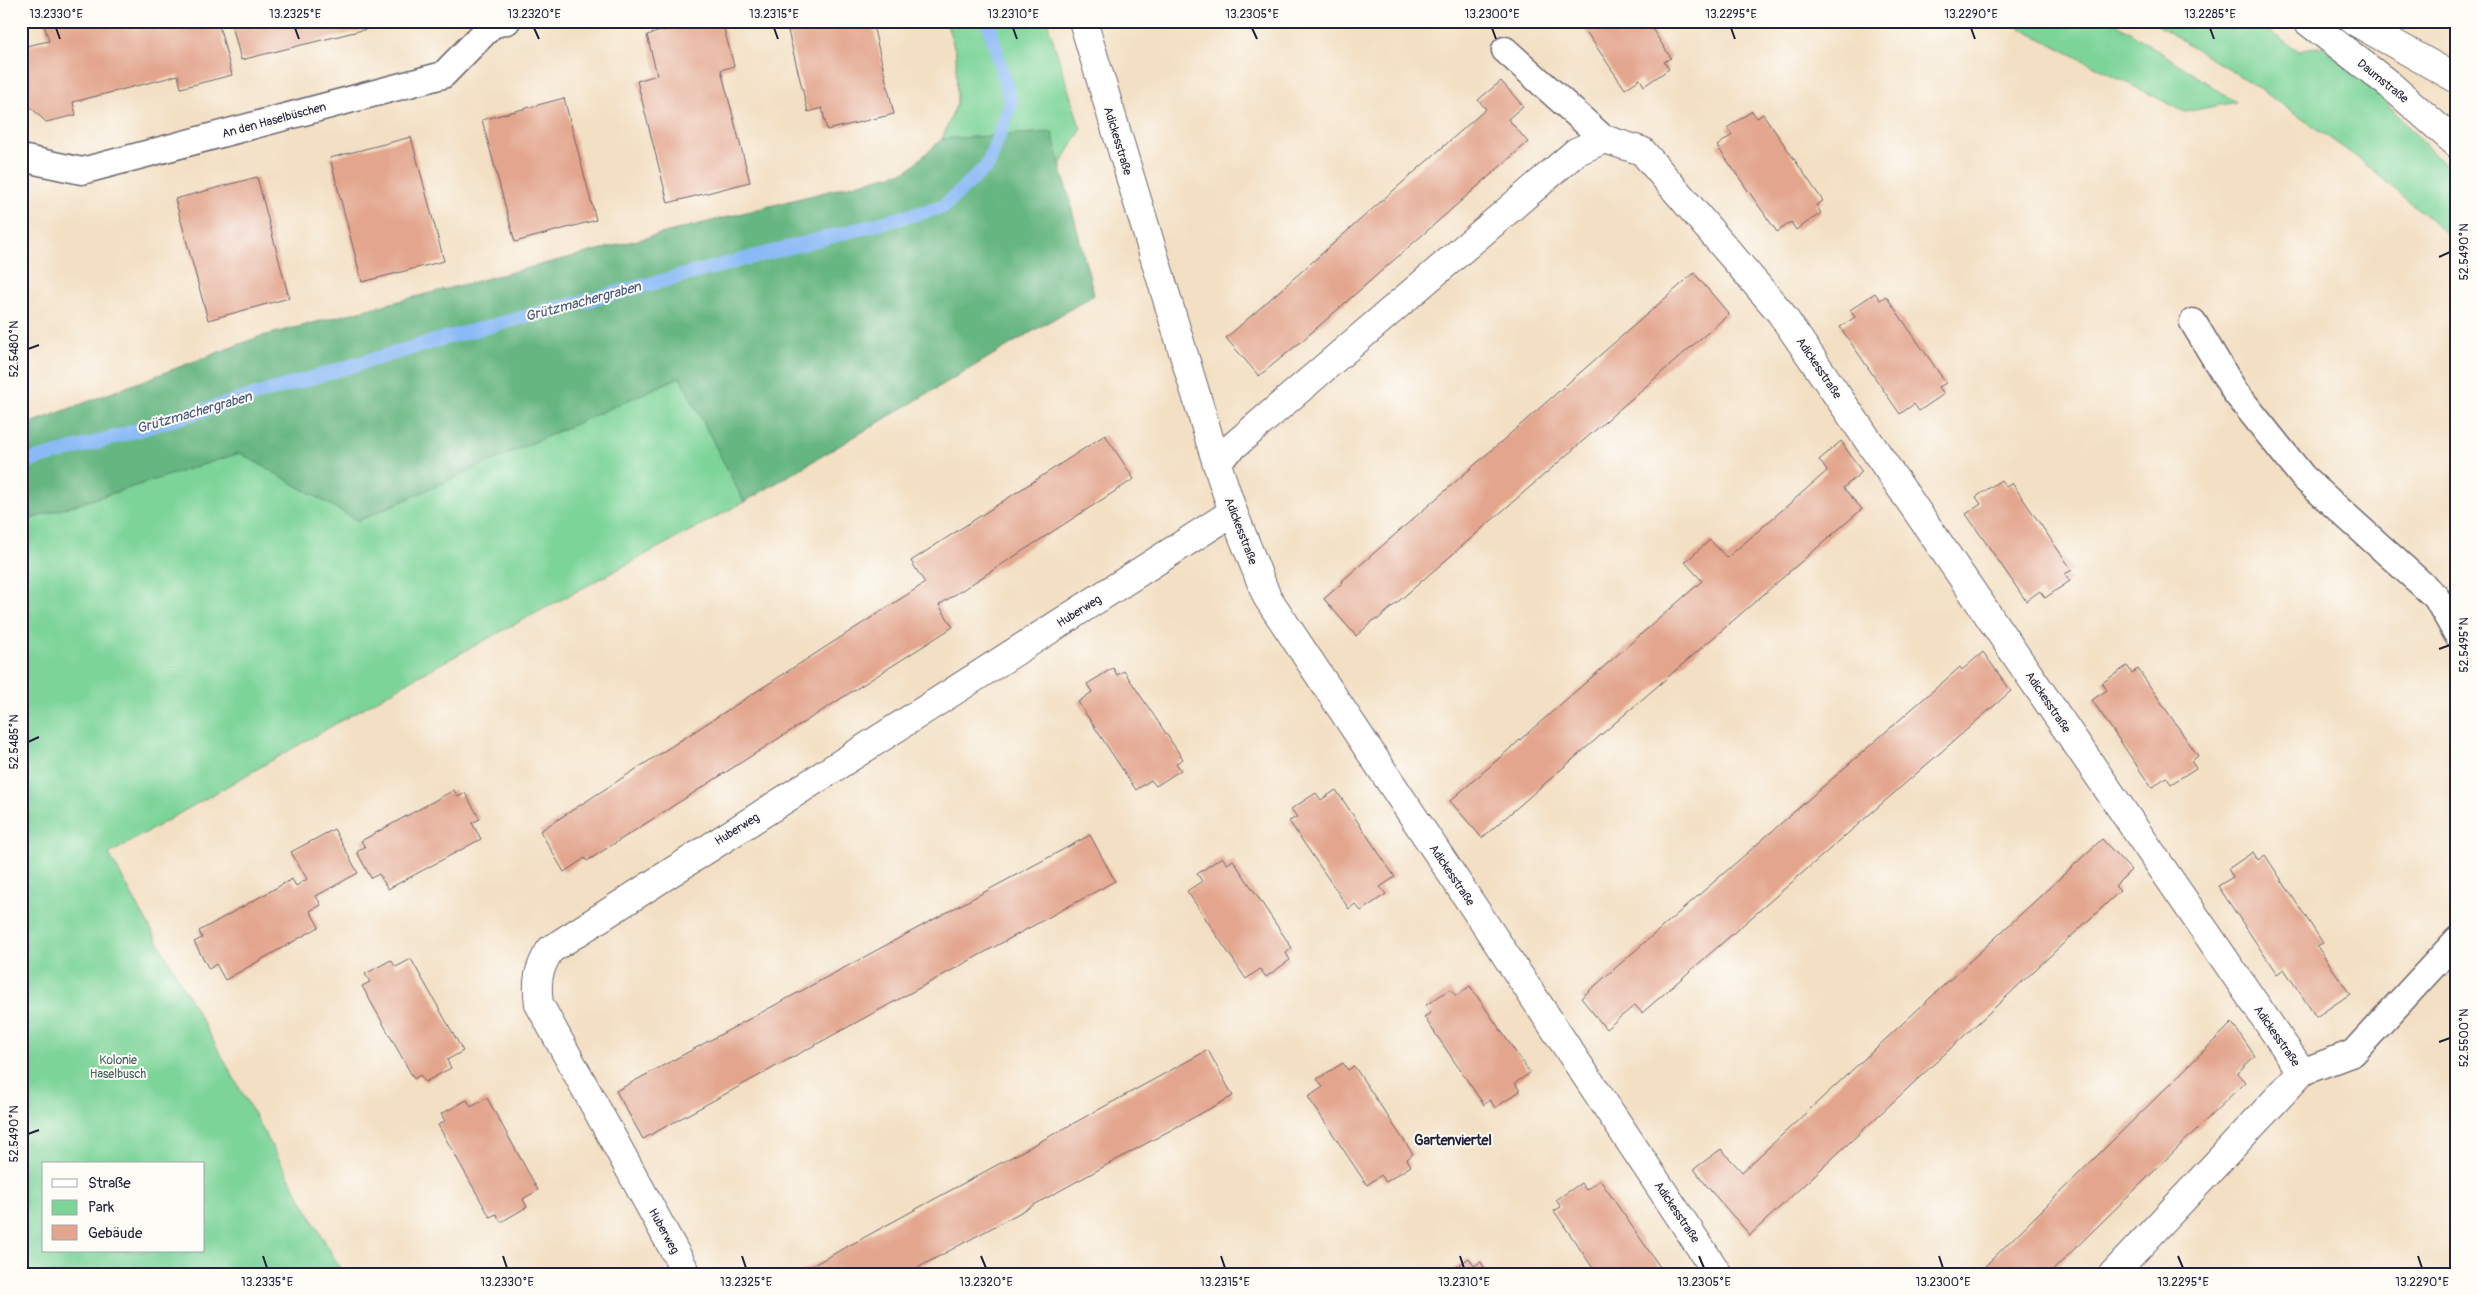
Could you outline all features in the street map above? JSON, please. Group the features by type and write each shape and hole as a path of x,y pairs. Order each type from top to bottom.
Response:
{"street":[{"name":"Adickesstraße","path":"1082,21 1216,461 1233,512 1267,597 1718,1274"},
{"name":"Daumstraße","path":"2306,21 2390,85 2457,144"},
{"path":"2354,21 2457,78"},
{"name":"Adickesstraße","path":"1604,139 1642,151 1780,312 2302,1072 2113,1274"},
{"path":"1216,461 1576,152 1604,139"},
{"name":"Huberweg","path":"687,1274 539,1004 536,983 540,966 550,950 1233,512"}],"lane":[{"name":"An den Haselbüschen","path":"21,158 82,171 442,75 492,25 507,21"},
{"name":"Adickesstraße","path":"1505,50 1604,139"},
{"path":"2193,322 2235,392 2303,477 2436,597 2457,634"},
{"path":"2302,1072 2353,1053 2457,940"}],"green space":[{"name":"Kolonie Haselbusch","path":"946,21 1047,21 1081,130 1060,165 1094,295 744,502 431,669 109,854 343,1274 21,1274 21,427 259,337 907,171 942,139 957,103 956,53"},
{"path":"2006,21 2113,21 2236,102 2185,112"},
{"path":"2151,21 2253,21 2299,51 2323,46 2381,97 2457,179 2457,242 2358,158 2254,85"},
{"path":"1052,132 1094,295 744,502 680,377 358,521 240,453 21,522 21,427 259,337 907,171 942,139"}],"building":[{"path":"43,21 218,21 232,75 181,88 178,75 73,102 76,115 46,122 21,98 21,52 26,46 49,41"},
{"path":"231,21 395,21 395,22 241,60"},
{"path":"699,21 722,21 734,66 721,70 750,182 668,203 637,81 657,75 647,35"},
{"path":"831,21 872,21 894,114 827,130 822,108 808,112 788,31"},
{"path":"1579,21 1647,21 1671,58 1664,62 1669,69 1644,86 1640,79 1625,89"},
{"path":"1501,81 1523,106 1508,119 1528,142 1303,340 1259,376 1226,338 1486,109 1478,100"},
{"path":"564,98 596,220 515,242 482,120"},
{"path":"1752,111 1757,118 1763,114 1823,201 1816,205 1821,213 1796,230 1791,222 1777,232 1717,146 1732,135 1727,128"},
{"path":"411,137 444,261 362,282 330,158"},
{"path":"257,177 289,298 208,320 175,199"},
{"path":"1694,273 1729,314 1377,620 1375,619 1356,636 1324,599 1342,581"},
{"path":"1875,293 1880,300 1886,296 1946,383 1939,387 1944,394 1919,411 1914,404 1900,414 1840,327 1855,317 1850,310"},
{"path":"1105,435 1134,479 939,605 953,627 587,861 585,858 564,872 540,831 925,583 911,561"},
{"path":"1841,441 1862,472 1843,488 1862,509 1482,838 1450,801 1702,581 1685,562 1710,540 1727,558 1827,471 1819,460"},
{"path":"2001,480 2006,487 2012,483 2072,570 2065,574 2070,581 2045,598 2040,591 2026,601 1966,514 1981,504 1976,497"},
{"path":"1983,652 2011,691 1642,1013 1635,1005 1606,1029 1581,998 1960,667 1962,670"},
{"path":"2127,666 2132,673 2138,669 2198,756 2191,761 2196,768 2171,784 2166,777 2152,788 2092,700 2107,690 2102,683"},
{"path":"1113,668 1117,675 1124,671 1183,759 1176,763 1181,770 1156,786 1151,780 1136,790 1078,702 1092,692 1087,684"},
{"path":"454,790 458,797 465,793 480,819 472,823 481,839 388,889 379,874 371,878 357,852 365,847 361,841"},
{"path":"1336,790 1395,877 1380,887 1386,894 1361,911 1355,904 1349,909 1289,821 1297,817 1291,809 1316,793 1321,800"},
{"path":"334,829 358,873 316,896 321,905 310,911 319,927 225,980 216,964 209,969 194,942 202,938 199,931 292,879 296,886 307,879 291,852"},
{"path":"1090,835 1115,881 643,1139 616,1091"},
{"path":"2102,839 2131,870 2115,886 2120,891 1750,1235 1694,1169 1721,1149 1742,1172"},
{"path":"2253,852 2258,860 2265,855 2323,943 2317,946 2350,994 2316,1017 2284,969 2277,974 2218,886 2233,877 2228,869"},
{"path":"1222,857 1227,864 1233,860 1292,948 1286,953 1290,960 1266,977 1260,969 1246,979 1187,891 1202,881 1197,874"},
{"path":"411,959 463,1051 447,1060 451,1068 425,1082 420,1075 414,1079 362,986 370,982 365,974 391,960 396,967"},
{"path":"1470,986 1530,1073 1515,1083 1520,1091 1495,1108 1490,1100 1484,1105 1424,1017 1431,1013 1426,1005 1450,989 1456,996"},
{"path":"2232,1023 2255,1056 2237,1073 2245,1082 2049,1274 1977,1274"},
{"path":"1208,1050 1233,1096 999,1224 906,1274 797,1274"},
{"path":"1343,1063 1348,1070 1354,1066 1413,1154 1407,1159 1411,1166 1386,1182 1381,1175 1367,1185 1308,1097 1323,1087 1317,1079"},
{"path":"487,1098 538,1190 523,1199 527,1207 501,1222 496,1214 490,1217 438,1125 445,1121 441,1114 467,1100 471,1107"},
{"path":"1600,1180 1660,1267 1650,1274 1597,1274 1554,1211 1561,1207 1556,1200 1581,1183 1586,1190"},
{"path":"1469,1258 1474,1266 1481,1262 1488,1274 1446,1274"}],"waterway":[{"name":"Grützmachergraben","path":"21,463 95,443 445,338 943,207 988,165 1011,103 988,21"}],"district":[{"name":"Gartenviertel","path":"1453,1140"}]}
